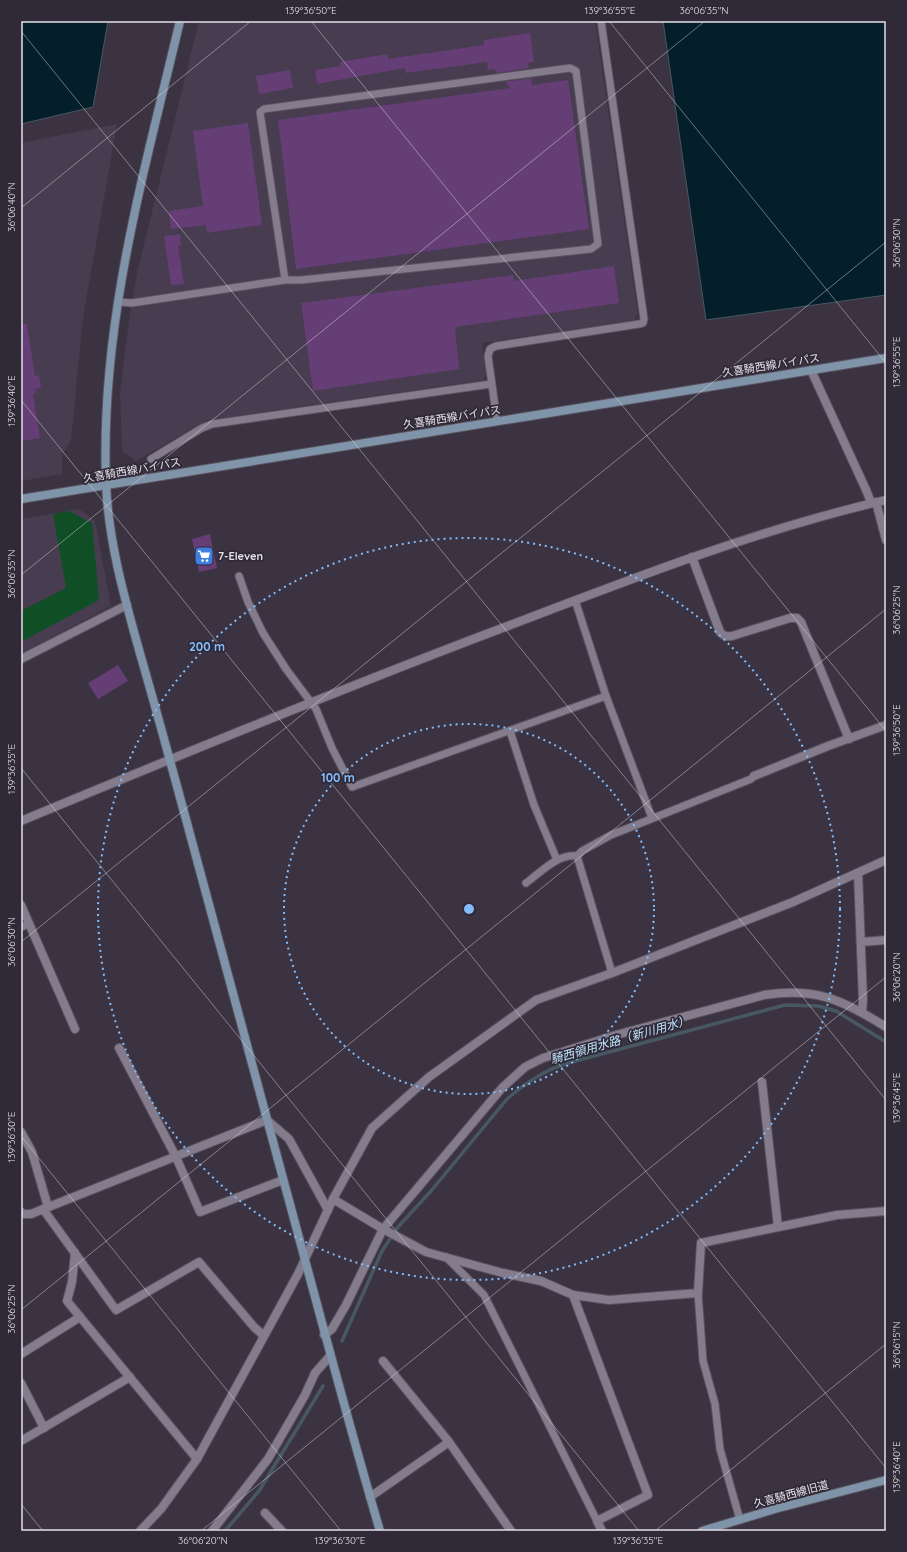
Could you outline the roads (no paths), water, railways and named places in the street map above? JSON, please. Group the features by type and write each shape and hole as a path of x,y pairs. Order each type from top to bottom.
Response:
{"street":[{"path":"180,21 127,247 110,351 105,434 108,511 117,564 127,605 305,1258 324,1335 380,1531"},
{"name":"久喜騎西線バイパス","path":"21,499 886,358"},
{"path":"811,370 873,503 886,540"},
{"path":"21,821 311,702 447,648 576,600 692,557 788,525 886,500"},
{"path":"692,557 720,632 723,635 727,637 732,636 790,618 797,618 801,622 849,739"},
{"path":"21,659 127,605"},
{"path":"754,776 886,725"},
{"path":"140,1531 161,1509 197,1459 298,1274 333,1199 372,1128 429,1077 536,1000 612,973 793,902 886,860"},
{"path":"858,873 863,1000 862,1012"},
{"path":"21,905 75,1029"},
{"path":"861,942 886,940"},
{"path":"324,1335 332,1329 346,1305 383,1229 502,1088 525,1067 543,1058 616,1035 783,992 798,992 837,1000 886,1026"},
{"path":"119,1048 176,1156 200,1212 283,1180"},
{"path":"762,1082 778,1227"},
{"path":"21,1212 22,1214 31,1214 267,1120"},
{"path":"267,1120 288,1139 328,1210"},
{"path":"21,1132 32,1152 46,1208 75,1253 116,1310 199,1262 254,1327 264,1335"},
{"path":"333,1199 383,1229 426,1252 541,1281 573,1295 609,1300 698,1293 701,1243 837,1215 886,1211"},
{"path":"75,1253 72,1282 67,1301 197,1459"},
{"path":"573,1295 648,1495 597,1520 602,1531"},
{"path":"21,1354 80,1317"},
{"path":"212,1531 268,1459 305,1395 315,1373 330,1356"},
{"path":"383,1361 449,1442 512,1531"},
{"path":"21,1441 130,1377"},
{"path":"21,1383 44,1428"},
{"path":"370,1498 449,1442"},
{"name":"久喜騎西線旧道","path":"702,1531 886,1480"},
{"path":"265,1513 282,1531"}],"lane":[{"path":"497,421 488,356 490,349 496,346 643,323 644,319 601,21"},
{"path":"118,302 132,303 285,280 300,280 592,249 598,244 576,71 570,68 264,109 260,112 285,280"},
{"path":"151,459 202,428 212,424 491,384"},
{"path":"239,576 248,602 263,632 286,669 316,709 332,748 352,787 606,696"},
{"path":"576,600 606,696 652,818"},
{"path":"510,731 534,805 558,860"},
{"path":"526,883 558,860 577,856 582,851 612,835 751,779 754,776"},
{"path":"577,856 612,973"},
{"path":"21,927 29,924"},
{"path":"446,1257 484,1295 597,1520"},
{"path":"698,1293 703,1361 715,1404 720,1449 740,1520"}],"water":[{"path":"21,21 108,21 93,107 21,124"},
{"path":"663,21 886,21 886,295 706,320"}],"waterway":[{"name":"騎西領用水路（新川用水）","path":"342,1341 382,1251 398,1227 431,1191 507,1099 528,1082 543,1073 568,1063 785,1005 818,1006 836,1011 886,1042"},
{"name":"騎西領用水路（新川用水）","path":"225,1531 259,1491 323,1386"}],"place":[{"name":"7-Eleven","path":"204,556"}]}
